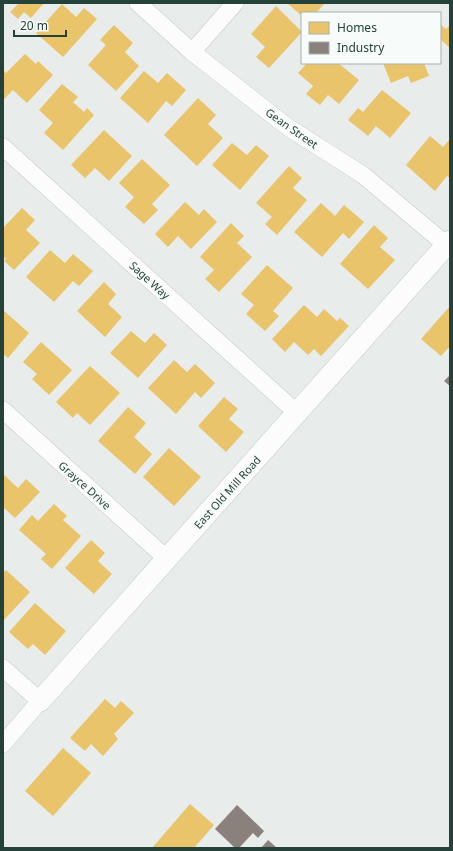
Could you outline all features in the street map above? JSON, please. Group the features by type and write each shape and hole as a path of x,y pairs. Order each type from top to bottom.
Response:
{"street":[{"name":"Gean Street","path":"138,3 192,52 288,128 363,175 449,245"},
{"path":"192,52 235,3"},
{"name":"Sage Way","path":"3,147 297,413"},
{"name":"East Old Mill Road","path":"3,744 297,413 449,245"},
{"name":"Grayce Drive","path":"3,410 167,559"},
{"path":"3,668 40,701"}],"building: Homes":[{"path":"19,3 44,3 31,18 24,12 18,19 10,12"},
{"path":"287,3 325,3 317,12 301,12 301,15"},
{"path":"62,4 76,17 84,8 97,19 63,57 36,33"},
{"path":"276,6 301,31 301,33 269,68 256,57 265,47 251,34"},
{"path":"114,25 133,43 125,52 139,66 116,91 88,65 106,45 100,40"},
{"path":"441,25 446,29 450,25 450,48 441,40"},
{"path":"25,54 36,64 38,61 53,75 27,103 13,90 4,99 3,70 6,73"},
{"path":"306,64 339,64 359,80 339,104 328,95 320,105 306,94 313,86 298,73"},
{"path":"383,64 424,64 429,76 411,83 408,76 391,83"},
{"path":"144,71 158,83 167,73 186,90 172,106 166,101 148,123 120,98"},
{"path":"62,84 78,97 73,102 84,112 87,108 94,115 63,150 44,133 53,123 39,110"},
{"path":"382,90 411,113 390,138 376,126 368,136 348,120 358,108 363,112"},
{"path":"198,98 216,115 208,124 223,138 197,166 164,135"},
{"path":"104,130 132,156 109,181 95,168 85,178 71,165"},
{"path":"430,136 443,147 450,139 450,178 447,176 435,191 406,165"},
{"path":"232,143 247,155 256,145 269,156 240,190 212,165"},
{"path":"142,159 170,185 152,204 158,210 144,224 125,207 134,197 119,183"},
{"path":"289,166 302,178 293,188 307,200 277,235 265,224 272,217 256,203"},
{"path":"185,202 199,215 204,209 217,222 191,249 178,236 168,247 155,234"},
{"path":"321,203 335,216 344,205 364,222 349,239 343,233 322,257 294,232"},
{"path":"22,208 35,220 26,230 40,243 14,270 4,261 6,259 3,256 3,228"},
{"path":"231,223 244,236 237,243 252,257 219,292 205,279 214,270 200,257"},
{"path":"374,225 388,238 380,247 395,260 368,289 340,264"},
{"path":"50,250 65,263 73,254 93,271 79,286 73,281 54,302 26,277"},
{"path":"267,265 293,288 273,311 279,316 265,331 246,314 254,305 241,294"},
{"path":"104,282 116,294 108,304 122,317 105,337 77,311"},
{"path":"304,305 317,317 324,309 337,321 340,318 349,326 321,356 314,349 308,355 294,342 285,352 272,339"},
{"path":"450,306 450,346 441,356 421,339"},
{"path":"3,310 29,333 8,358 3,354"},
{"path":"131,331 145,343 154,333 167,345 138,378 110,353"},
{"path":"41,342 72,370 49,395 32,379 37,374 23,362"},
{"path":"174,360 187,372 195,364 215,383 201,398 195,392 176,414 148,388"},
{"path":"90,366 120,393 90,425 77,413 73,418 56,402"},
{"path":"224,397 238,409 229,419 244,432 226,452 198,426"},
{"path":"128,407 146,423 134,437 152,454 135,474 98,441"},
{"path":"169,448 201,477 174,506 143,477"},
{"path":"3,474 18,488 26,479 40,492 15,518 3,507"},
{"path":"54,504 67,516 63,520 81,536 52,569 41,559 46,554 19,530 32,515 38,521"},
{"path":"91,540 105,553 98,561 112,574 94,594 65,568"},
{"path":"6,570 30,592 3,621 3,573"},
{"path":"35,603 66,631 45,655 33,644 28,649 9,632"},
{"path":"105,699 115,708 121,701 134,713 114,734 118,739 103,756 91,744 85,751 70,738"},
{"path":"63,748 91,773 53,816 25,791"},
{"path":"190,804 214,825 194,848 152,848"}],"building: Industry":[{"path":"450,375 450,386 444,381"},
{"path":"237,805 264,831 258,838 253,833 239,848 235,848 215,829"},
{"path":"268,840 277,848 261,848"}]}
